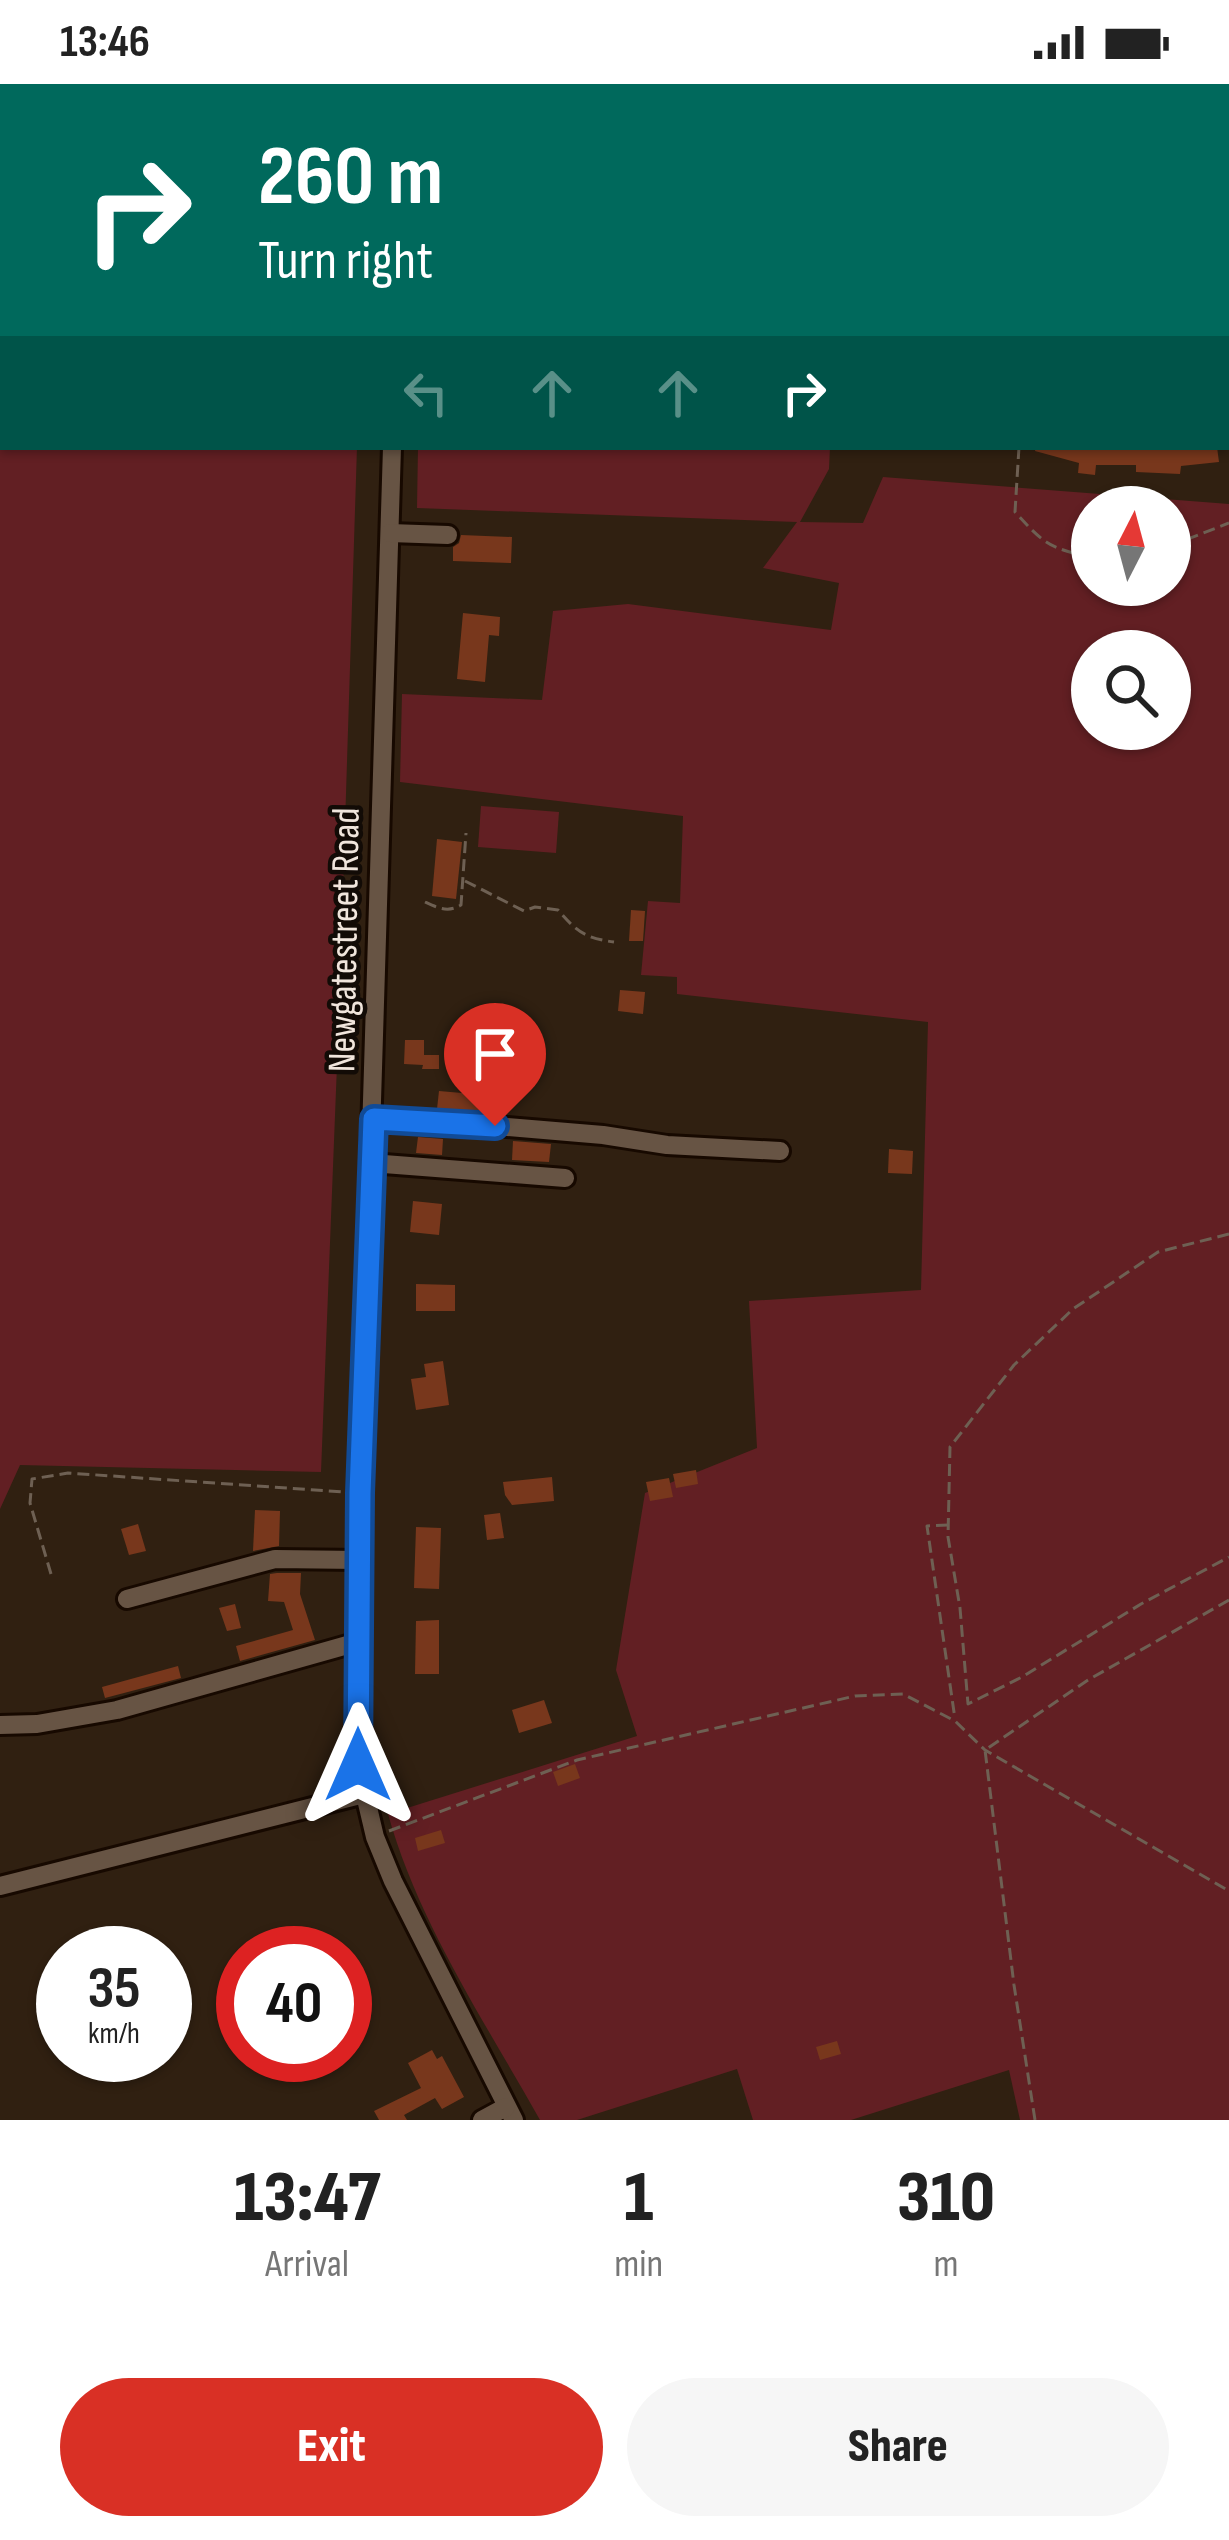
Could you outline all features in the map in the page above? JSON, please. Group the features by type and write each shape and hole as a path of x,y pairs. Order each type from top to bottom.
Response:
{"street":[{"name":"Newgatestreet Road","path":"392,450 360,1493 358,1765 375,1837 393,1881 510,2113"},
{"path":"390,533 448,535"},
{"path":"374,1119 780,1151"},
{"path":"371,1163 566,1178"},
{"path":"127,1599 275,1559 359,1560"},
{"path":"0,1725 37,1724 117,1710 358,1642"},
{"path":"0,1886 364,1794"},
{"path":"482,2120 510,2113"}],"path":[{"path":"1019,450 1015,512 1041,541 1071,552"},
{"path":"1191,538 1229,523"},
{"path":"425,902 453,910 461,904 466,833"},
{"path":"464,881 524,911 547,906 559,910 576,931 614,942"},
{"path":"1229,1234 1158,1252 1072,1309 1014,1365 950,1447 948,1525 968,1704 1229,1557"},
{"path":"51,1574 30,1503 32,1479 68,1473 360,1493"},
{"path":"948,1525 927,1526 956,1721"},
{"path":"985,1750 1088,1680 1229,1600"},
{"path":"375,1837 577,1760 855,1696 903,1694 956,1721 985,1750 1229,1891"},
{"path":"985,1750 1035,2120"}],"shaded area":[{"path":"0,450 357,450 321,1472 20,1465 0,1509"},
{"path":"418,450 830,450 829,469 800,522 863,523 883,477 1071,492 1071,606 1191,606 1191,501 1229,504 1229,2120 1020,2120 1009,2070 851,2120 753,2120 737,2069 577,2120 540,2120 435,1932 388,1814 637,1736 616,1670 645,1493 757,1448 749,1301 921,1290 928,1022 677,994 677,977 641,975 648,901 680,903 683,816 400,782 402,694 542,700 553,611 628,604 831,630 839,583 763,568 797,522 417,508"},
{"path":"481,806 559,812 556,853 478,847"}],"building":[{"path":"1217,450 1219,462 1181,466 1180,474 1136,472 1136,465 1096,465 1095,475 1078,473 1079,463 1035,451"},
{"path":"461,535 512,537 511,563 453,561 453,547"},
{"path":"463,613 500,617 499,636 489,635 485,682 457,679"},
{"path":"437,839 462,842 456,899 432,896"},
{"path":"631,910 645,911 643,941 629,941"},
{"path":"620,990 645,992 643,1014 618,1011"},
{"path":"405,1040 424,1040 424,1055 439,1055 439,1069 404,1064"},
{"path":"439,1091 485,1095 484,1112 437,1109"},
{"path":"418,1137 443,1139 442,1155 416,1153"},
{"path":"513,1141 551,1144 549,1162 512,1160"},
{"path":"889,1149 913,1151 912,1174 888,1173"},
{"path":"413,1201 442,1204 439,1235 410,1232"},
{"path":"416,1284 455,1285 455,1311 416,1311"},
{"path":"443,1361 449,1405 416,1410 411,1379 426,1377 424,1364"},
{"path":"696,1470 698,1484 676,1488 673,1474"},
{"path":"552,1477 554,1501 512,1505 505,1495 503,1482"},
{"path":"669,1478 673,1497 650,1501 646,1482"},
{"path":"255,1510 280,1511 279,1546 253,1551"},
{"path":"500,1513 504,1538 487,1540 484,1515"},
{"path":"138,1524 146,1551 129,1555 121,1529"},
{"path":"416,1527 441,1528 439,1589 414,1588"},
{"path":"301,1573 300,1594 315,1640 240,1661 236,1646 293,1630 284,1602 268,1601 270,1574"},
{"path":"235,1604 241,1628 227,1631 219,1608"},
{"path":"439,1620 439,1674 415,1674 416,1621"},
{"path":"178,1666 181,1678 105,1698 102,1687"},
{"path":"544,1700 552,1723 519,1733 512,1710"},
{"path":"575,1764 580,1778 558,1786 553,1772"},
{"path":"441,1830 445,1843 418,1851 415,1838"},
{"path":"837,2041 841,2054 820,2060 816,2047"},
{"path":"432,2050 437,2059 442,2056 464,2097 442,2109 435,2098 404,2115 407,2120 379,2120 374,2111 421,2088 408,2063"}],"route":[{"path":"358,1765 360,1493 374,1119 495,1126"}]}
